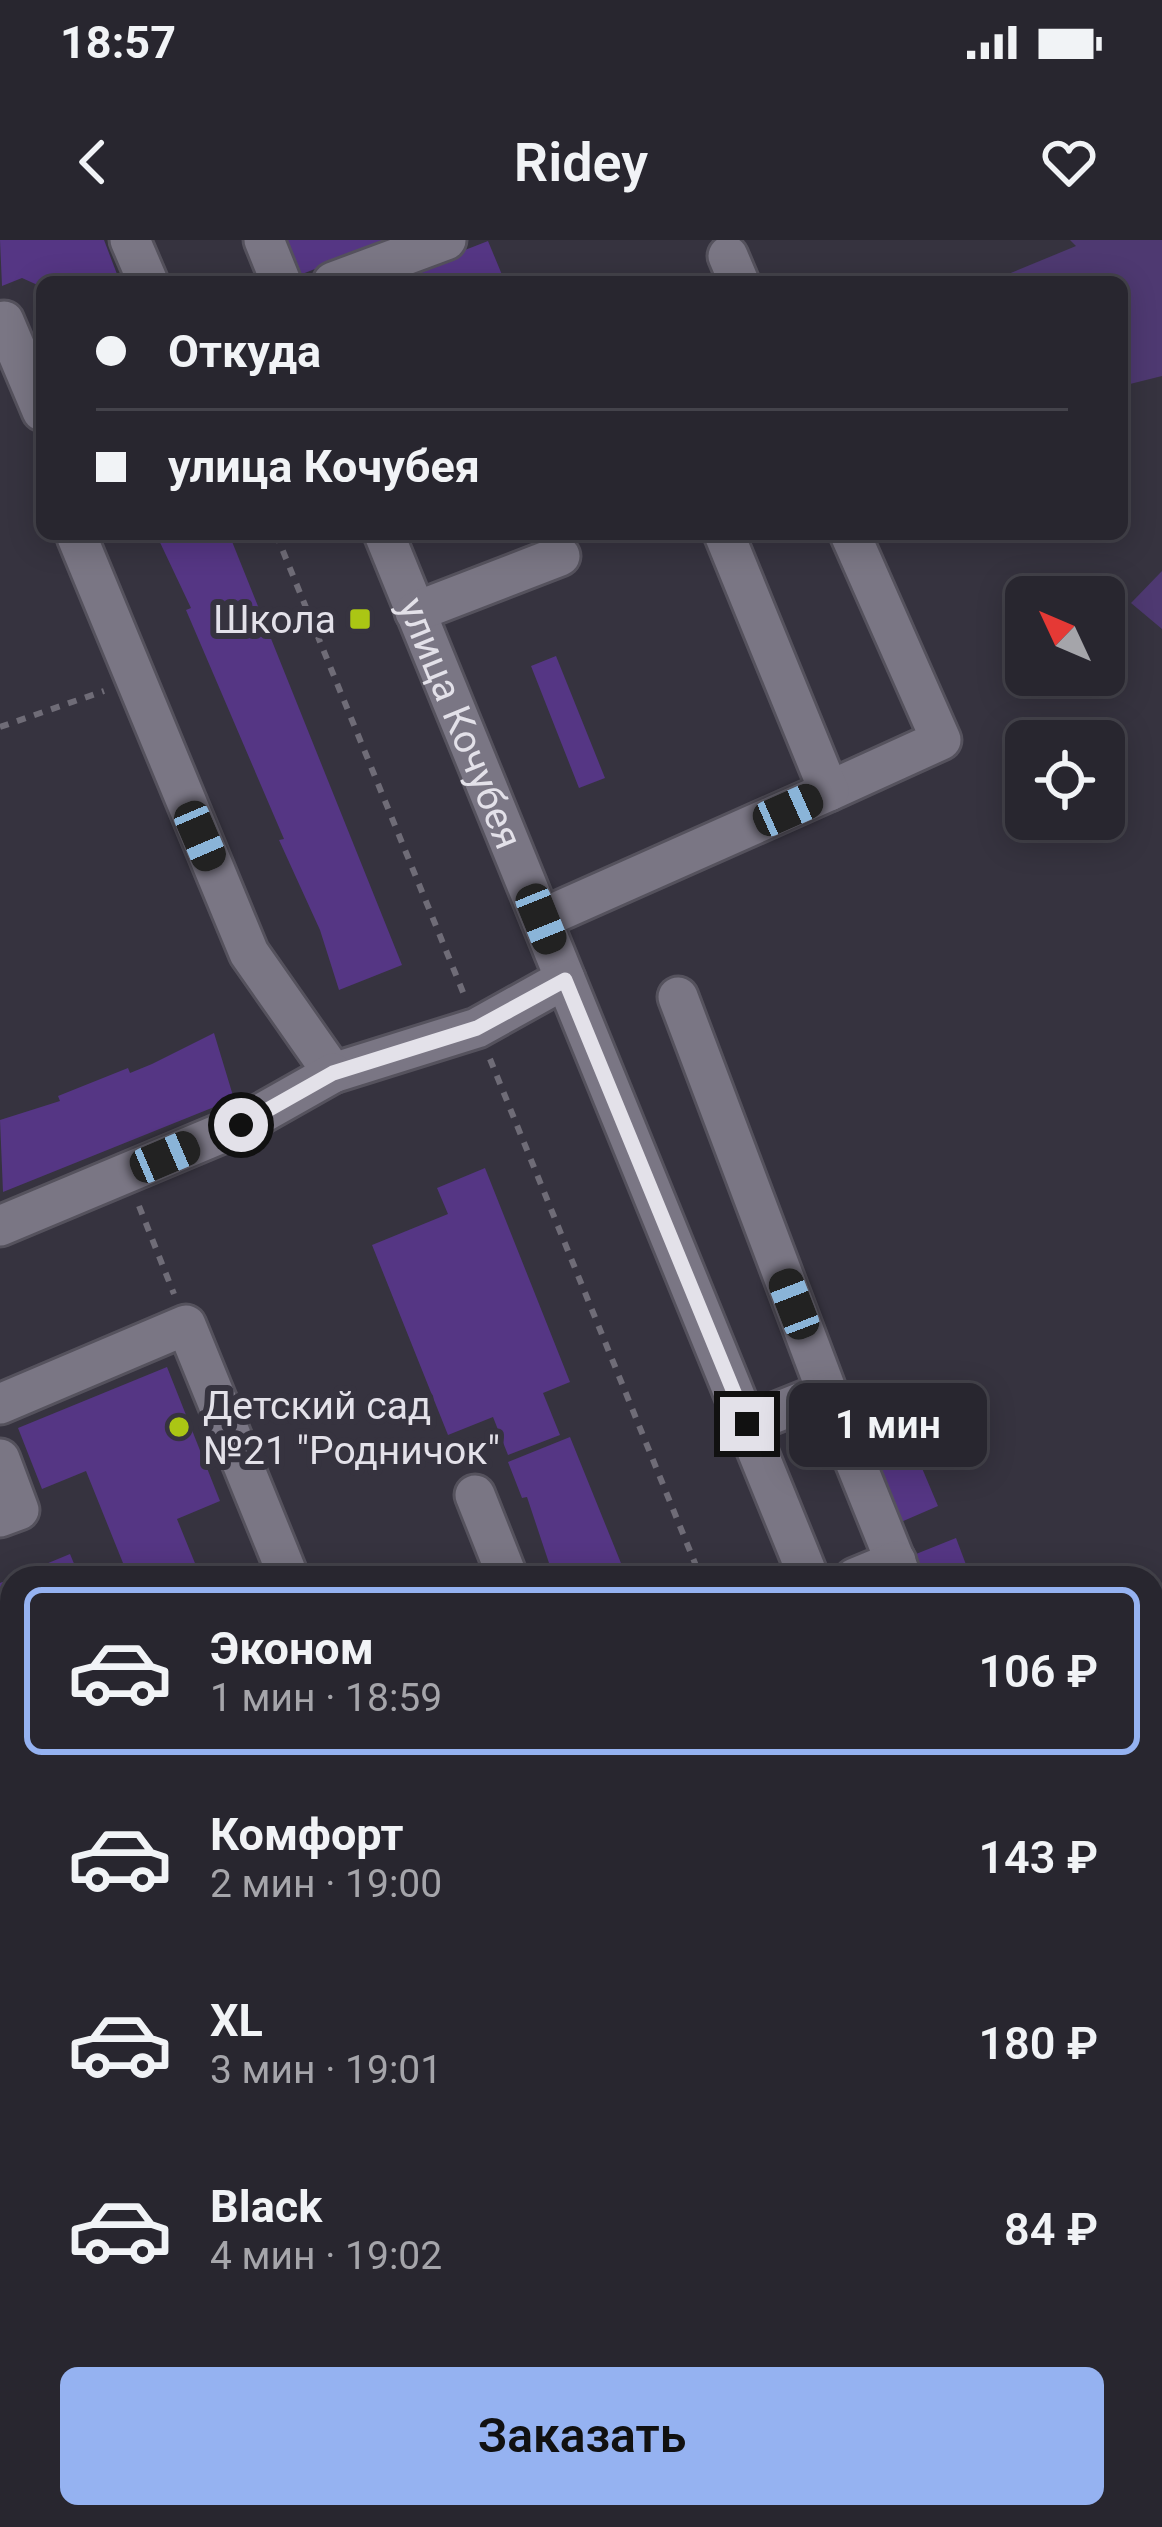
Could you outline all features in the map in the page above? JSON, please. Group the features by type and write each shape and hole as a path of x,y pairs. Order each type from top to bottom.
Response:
{"street":[{"path":"130,240 145,276"},
{"path":"264,240 279,276"},
{"path":"349,276 446,240"},
{"path":"0,322 4,321 36,397"},
{"path":"78,540 249,953 333,1073"},
{"name":"улица Кочубея","path":"386,540 804,1566"},
{"path":"726,540 829,791"},
{"path":"541,919 941,740 853,540"},
{"path":"415,612 560,556"},
{"path":"0,1226 241,1125 333,1073 477,1028 565,980"},
{"path":"678,997 898,1566"},
{"path":"0,1404 186,1325 284,1566"},
{"path":"747,1424 827,1392"},
{"path":"0,1459 19,1510 0,1517"},
{"path":"476,1495 503,1566"}],"path":[{"path":"0,727 135,680"},
{"path":"128,1173 186,1325"}],"shaded area":[{"path":"1070,240 1162,240 1162,376 1128,384 1128,276 1004,276 1076,246"},
{"path":"1162,571 1162,629 1131,603"}],"building":[{"path":"0,240 104,240 118,276 36,276 36,284 22,278 2,286"},
{"path":"282,240 389,240 297,276"},
{"path":"488,241 503,276 398,276"},
{"path":"159,540 231,540 402,965 339,990 320,930 279,840 284,839 186,610 191,608"},
{"path":"556,656 605,778 579,788 531,666"},
{"path":"214,1033 234,1099 3,1192 0,1120 60,1101 58,1096 128,1068 130,1073"},
{"path":"485,1168 570,1382 543,1393 560,1435 508,1455 493,1417 448,1435 372,1245 448,1214 437,1188"},
{"path":"167,1367 220,1501 177,1519 196,1566 124,1566 86,1471 42,1489 18,1428"},
{"path":"886,1383 938,1506 901,1522 849,1399"},
{"path":"570,1437 622,1566 550,1566 527,1497 522,1498 508,1462"},
{"path":"956,1538 966,1566 909,1566 906,1558"},
{"path":"70,1554 75,1566 41,1566"}],"place":[{"name":"Школа","path":"360,619"},
{"name":"Детский сад №21 \"Родничок\"","path":"179,1427"}],"route":[{"path":"241,1125 333,1073 477,1028 565,980 747,1424"}]}
